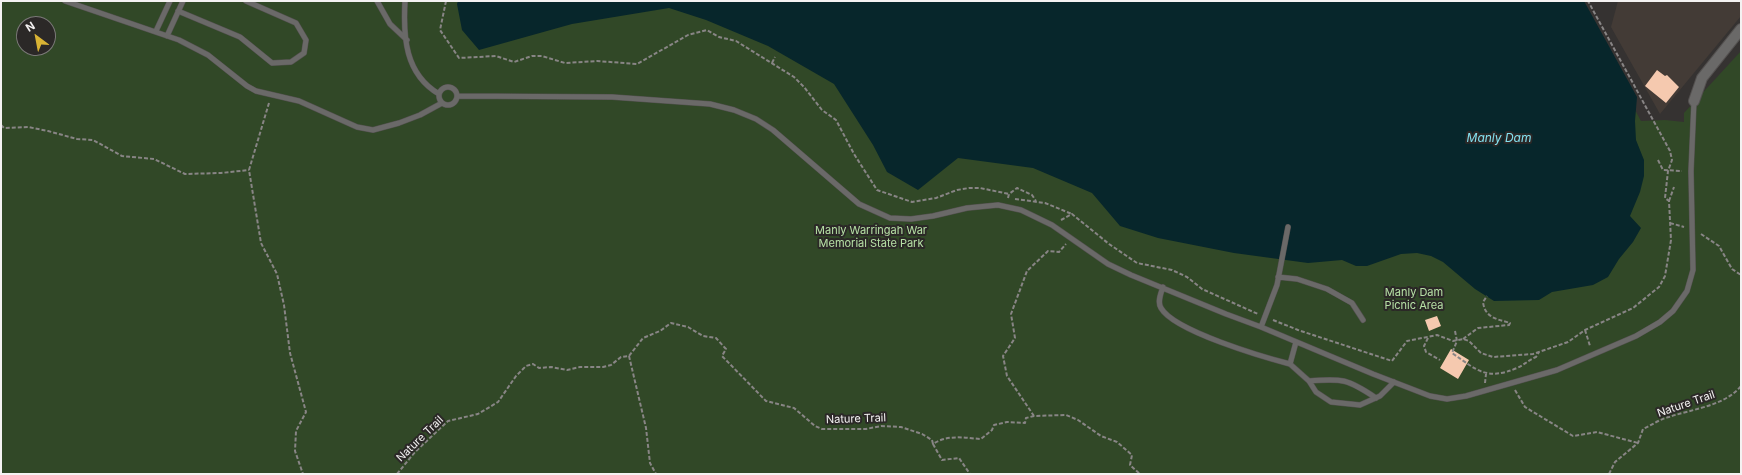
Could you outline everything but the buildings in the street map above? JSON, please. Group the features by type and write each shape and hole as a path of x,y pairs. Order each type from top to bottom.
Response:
{"street":[{"path":"1694,101 1702,78 1741,29"}],"lane":[{"path":"65,1 156,31 208,55 247,86 256,91 299,102 357,127 373,130 399,123 420,115 442,103 451,105 456,102 457,96 455,90 449,87 443,89 439,94"},
{"path":"156,31 170,1"},
{"path":"167,36 183,1"},
{"path":"178,11 240,38 272,63 291,62 304,53 306,40 296,23 246,1"},
{"path":"377,1 390,24 406,40"},
{"path":"405,1 406,40 414,71 419,79 439,94 442,103"},
{"path":"457,96 612,97 710,104 734,110 756,119 773,130 859,204 890,218 912,219 967,208 998,205 1021,210 1052,226 1108,264 1131,275 1394,382 1430,396 1447,399 1466,396 1557,370 1593,353 1636,336 1660,322 1673,311 1686,291 1693,270 1691,171 1694,101"},
{"path":"1261,327 1278,276 1288,227"},
{"path":"1278,276 1297,279 1327,289 1352,303 1363,320"},
{"path":"1163,287 1159,303 1162,309 1172,319 1224,344 1290,364 1309,381 1316,392 1331,402 1360,405 1380,396 1394,382"},
{"path":"1290,364 1296,342"},
{"path":"1309,381 1334,378 1355,384 1376,398"}],"path":[{"path":"446,1 440,30 460,58 496,56 514,62 532,56 542,56 565,63 597,61 637,64 688,35 708,30 719,37 736,41 794,77 822,110 836,120 854,154 877,190 912,202 936,198 957,190 969,188 980,188 1009,194"},
{"path":"1588,1 1670,151 1672,160 1668,171 1665,198 1669,201"},
{"path":"772,63 776,57"},
{"path":"271,94 249,170 260,243 277,274 284,305 290,353 306,412 296,430 295,451 303,474"},
{"path":"1,125 4,128 35,128 77,139 93,140 122,156 154,159 185,174 221,173 249,170"},
{"path":"1658,160 1663,170 1691,171"},
{"path":"1463,339 1469,341 1481,353 1493,358 1532,354 1568,342 1585,330 1633,308 1659,287 1665,276 1671,240 1669,201 1674,187"},
{"path":"1008,198 1009,194 1017,188 1032,195 1036,201"},
{"path":"1005,198 1036,201 1072,214 1109,244 1137,264 1172,270 1187,277 1202,289 1265,317 1298,330 1392,361 1407,342 1437,334 1452,341 1457,341 1463,339 1478,328 1509,325 1510,322 1497,320 1485,311 1483,302 1487,296"},
{"path":"1052,226 1072,214"},
{"path":"1670,223 1692,230"},
{"path":"1706,237 1719,246 1732,269 1741,275"},
{"path":"1034,416 1007,376 1004,356 1015,338 1011,314 1026,271 1048,251 1059,252 1066,244 1076,242"},
{"name":"Nature Trail","path":"396,474 415,452 448,421 478,414 498,402 516,376 526,366 533,364 539,368 550,367 567,370 580,367 603,367 611,365 621,357 629,356 643,338 660,331 671,323 688,327 703,336 716,338 726,349 722,356 766,401 794,408 815,426 822,429 866,429 881,426 901,427 922,434 932,440 934,444"},
{"path":"1585,330 1593,353"},
{"path":"1454,331 1457,341 1452,353 1486,374 1501,374 1519,367 1525,361 1536,357 1539,352"},
{"path":"1429,337 1424,346 1426,352 1440,360"},
{"path":"629,356 646,428 650,463 656,474"},
{"name":"Nature Trail","path":"1609,474 1615,462 1638,443 1643,429 1667,417 1701,408 1727,398 1736,393 1741,386"},
{"path":"1514,389 1525,407 1573,436 1597,432 1638,443"},
{"path":"970,474 959,458 942,460 934,444 941,438 960,437 981,439 992,430 994,425 1007,422 1025,423 1026,418 1034,416 1066,415 1078,420 1101,436 1117,442 1132,455 1130,465 1140,474"}],"shaded area":[{"path":"1618,1 1741,1 1741,16 1660,114 1611,27"}],"green space":[{"name":"Manly Warringah War Memorial State Park","path":"1,1 1576,1 1641,121 1665,120 1684,122 1684,113 1741,51 1741,474 1,474"}],"water":[{"name":"Manly Dam","path":"458,1 1584,1 1637,97 1635,121 1636,140 1644,160 1644,176 1640,192 1630,216 1641,228 1608,277 1593,285 1552,292 1539,300 1494,301 1475,289 1443,262 1431,256 1417,253 1401,254 1367,266 1356,266 1342,260 1308,263 1234,253 1158,238 1120,226 1092,193 1033,168 958,158 918,190 887,172 873,145 834,84 768,46 706,20 669,8 572,24 479,50 462,30 457,4"}],"park label":[{"name":"Manly Dam Picnic Area","path":"1414,299"}]}
